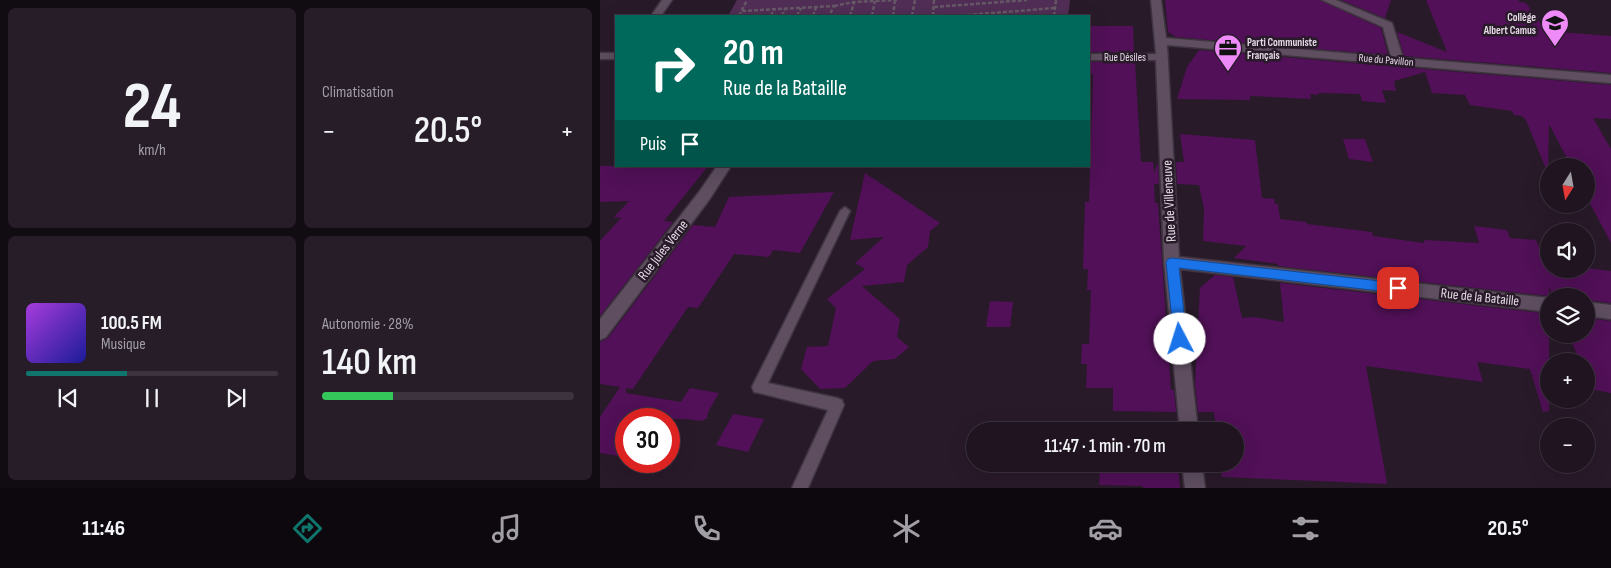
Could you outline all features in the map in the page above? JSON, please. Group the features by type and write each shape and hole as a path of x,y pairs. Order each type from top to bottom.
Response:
{"street":[{"path":"657,15 667,0"},
{"name":"Rue de Villeneuve","path":"1156,0 1162,41 1161,58 1172,262 1188,422"},
{"path":"1327,0 1388,25 1398,60"},
{"name":"Rue du Pavillon","path":"1162,41 1611,79"},
{"path":"600,56 615,56"},
{"name":"Rue Désiles","path":"1090,57 1161,58"},
{"name":"Rue Jules Verne","path":"600,332 704,196 723,167"},
{"name":"Rue de la Bataille","path":"1172,262 1540,304"},
{"path":"1595,310 1611,312"},
{"path":"1193,472 1195,488"}],"lane":[{"path":"800,488 837,405 759,387 845,211"}],"path":[{"path":"740,15 747,0 753,0"},
{"path":"742,11 834,6 855,1 896,0 893,15"},
{"path":"912,15 915,0"},
{"path":"933,15 934,0"},
{"path":"934,7 1027,0"},
{"path":"1054,15 1056,0"},
{"path":"850,15 855,1"},
{"path":"872,15 875,1"},
{"path":"830,15 834,6"},
{"path":"813,15 816,7"},
{"path":"798,15 801,8"},
{"path":"968,15 1055,8"},
{"path":"771,15 774,9"},
{"path":"783,15 786,9"},
{"path":"762,15 765,10"},
{"path":"751,15 753,11"}],"shaded area":[{"path":"737,0 1070,0 1068,15 729,15"}],"building":[{"path":"1165,0 1320,0 1381,28 1388,55 1176,37 1168,32"},
{"path":"1341,0 1391,0 1385,18"},
{"path":"1426,0 1518,0 1526,3 1546,31 1611,36 1611,73 1404,56 1397,32 1447,52"},
{"path":"1090,26 1133,26 1134,52 1090,52"},
{"path":"1199,50 1611,85 1611,119 1593,118 1611,149 1611,243 1595,213 1595,158 1567,158 1549,124 1548,158 1541,158 1526,120 1522,116 1514,115 1512,111 1470,105 1465,95 1432,93 1425,72 1394,81 1396,91 1382,90 1386,103 1362,101 1360,94 1318,93 1319,95 1310,94 1311,99 1250,96 1250,100 1177,99 1187,67"},
{"path":"1090,62 1135,62 1141,162 1153,162 1154,173 1158,162 1159,184 1154,184 1155,203 1158,203 1171,390 1174,390 1176,412 1113,411 1113,388 1086,388 1087,364 1081,364 1082,344 1089,344 1091,290 1087,290 1088,269 1083,269 1085,202 1089,202 1093,74 1090,74"},
{"path":"1180,134 1255,140 1262,198 1274,199 1275,204 1278,204 1280,219 1372,232 1373,236 1424,243 1424,240 1479,243 1474,226 1507,230 1510,238 1536,240 1540,249 1540,278 1595,278 1595,269 1611,271 1611,303 1595,301 1595,288 1550,288 1549,286 1549,288 1540,288 1540,295 1278,266 1278,264 1234,258 1246,246 1203,241 1204,209 1199,185 1177,184 1176,162 1184,162"},
{"path":"1343,139 1365,139 1373,162 1349,159"},
{"path":"600,166 707,167 664,221 673,222 600,316 600,241 621,218 614,217 629,201 600,202"},
{"path":"865,173 940,223 930,231 928,247 907,265 904,282 862,286 900,319 897,337 909,347 895,359 873,361 845,388 820,389 801,369 807,347 828,346 836,308 827,299 865,269 855,263 884,237 850,240"},
{"path":"834,192 800,253 773,250 769,257 734,254 698,308 688,307 633,389 626,388 626,393 681,402 690,388 719,393 708,412 707,419 703,421 680,419 680,408 615,408 615,455 600,453 600,417 620,387 600,384 600,342 608,338 693,225 715,227 729,197"},
{"path":"1215,275 1233,277 1242,318 1254,317 1284,322 1280,283 1540,313 1540,343 1549,343 1549,353 1540,353 1540,402 1530,369 1477,362 1483,382 1366,366 1387,484 1222,477 1221,472 1244,472 1244,422 1215,422 1214,412 1198,412 1195,384 1200,288"},
{"path":"990,301 1013,302 1010,327 986,327"},
{"path":"1595,319 1611,321 1611,393 1595,390 1595,353 1576,353 1572,343 1595,343"},
{"path":"1542,408 1549,408 1549,411 1543,412"},
{"path":"733,414 764,419 748,452 716,445"},
{"path":"1100,472 1179,472 1180,488 1143,488 1143,486 1099,485"}],"place":[{"name":"Collège Albert Camus","path":"1555,47"},
{"name":"Parti Communiste Français","path":"1228,72"}],"route":[{"path":"1180,339 1172,262 1398,288"}]}
